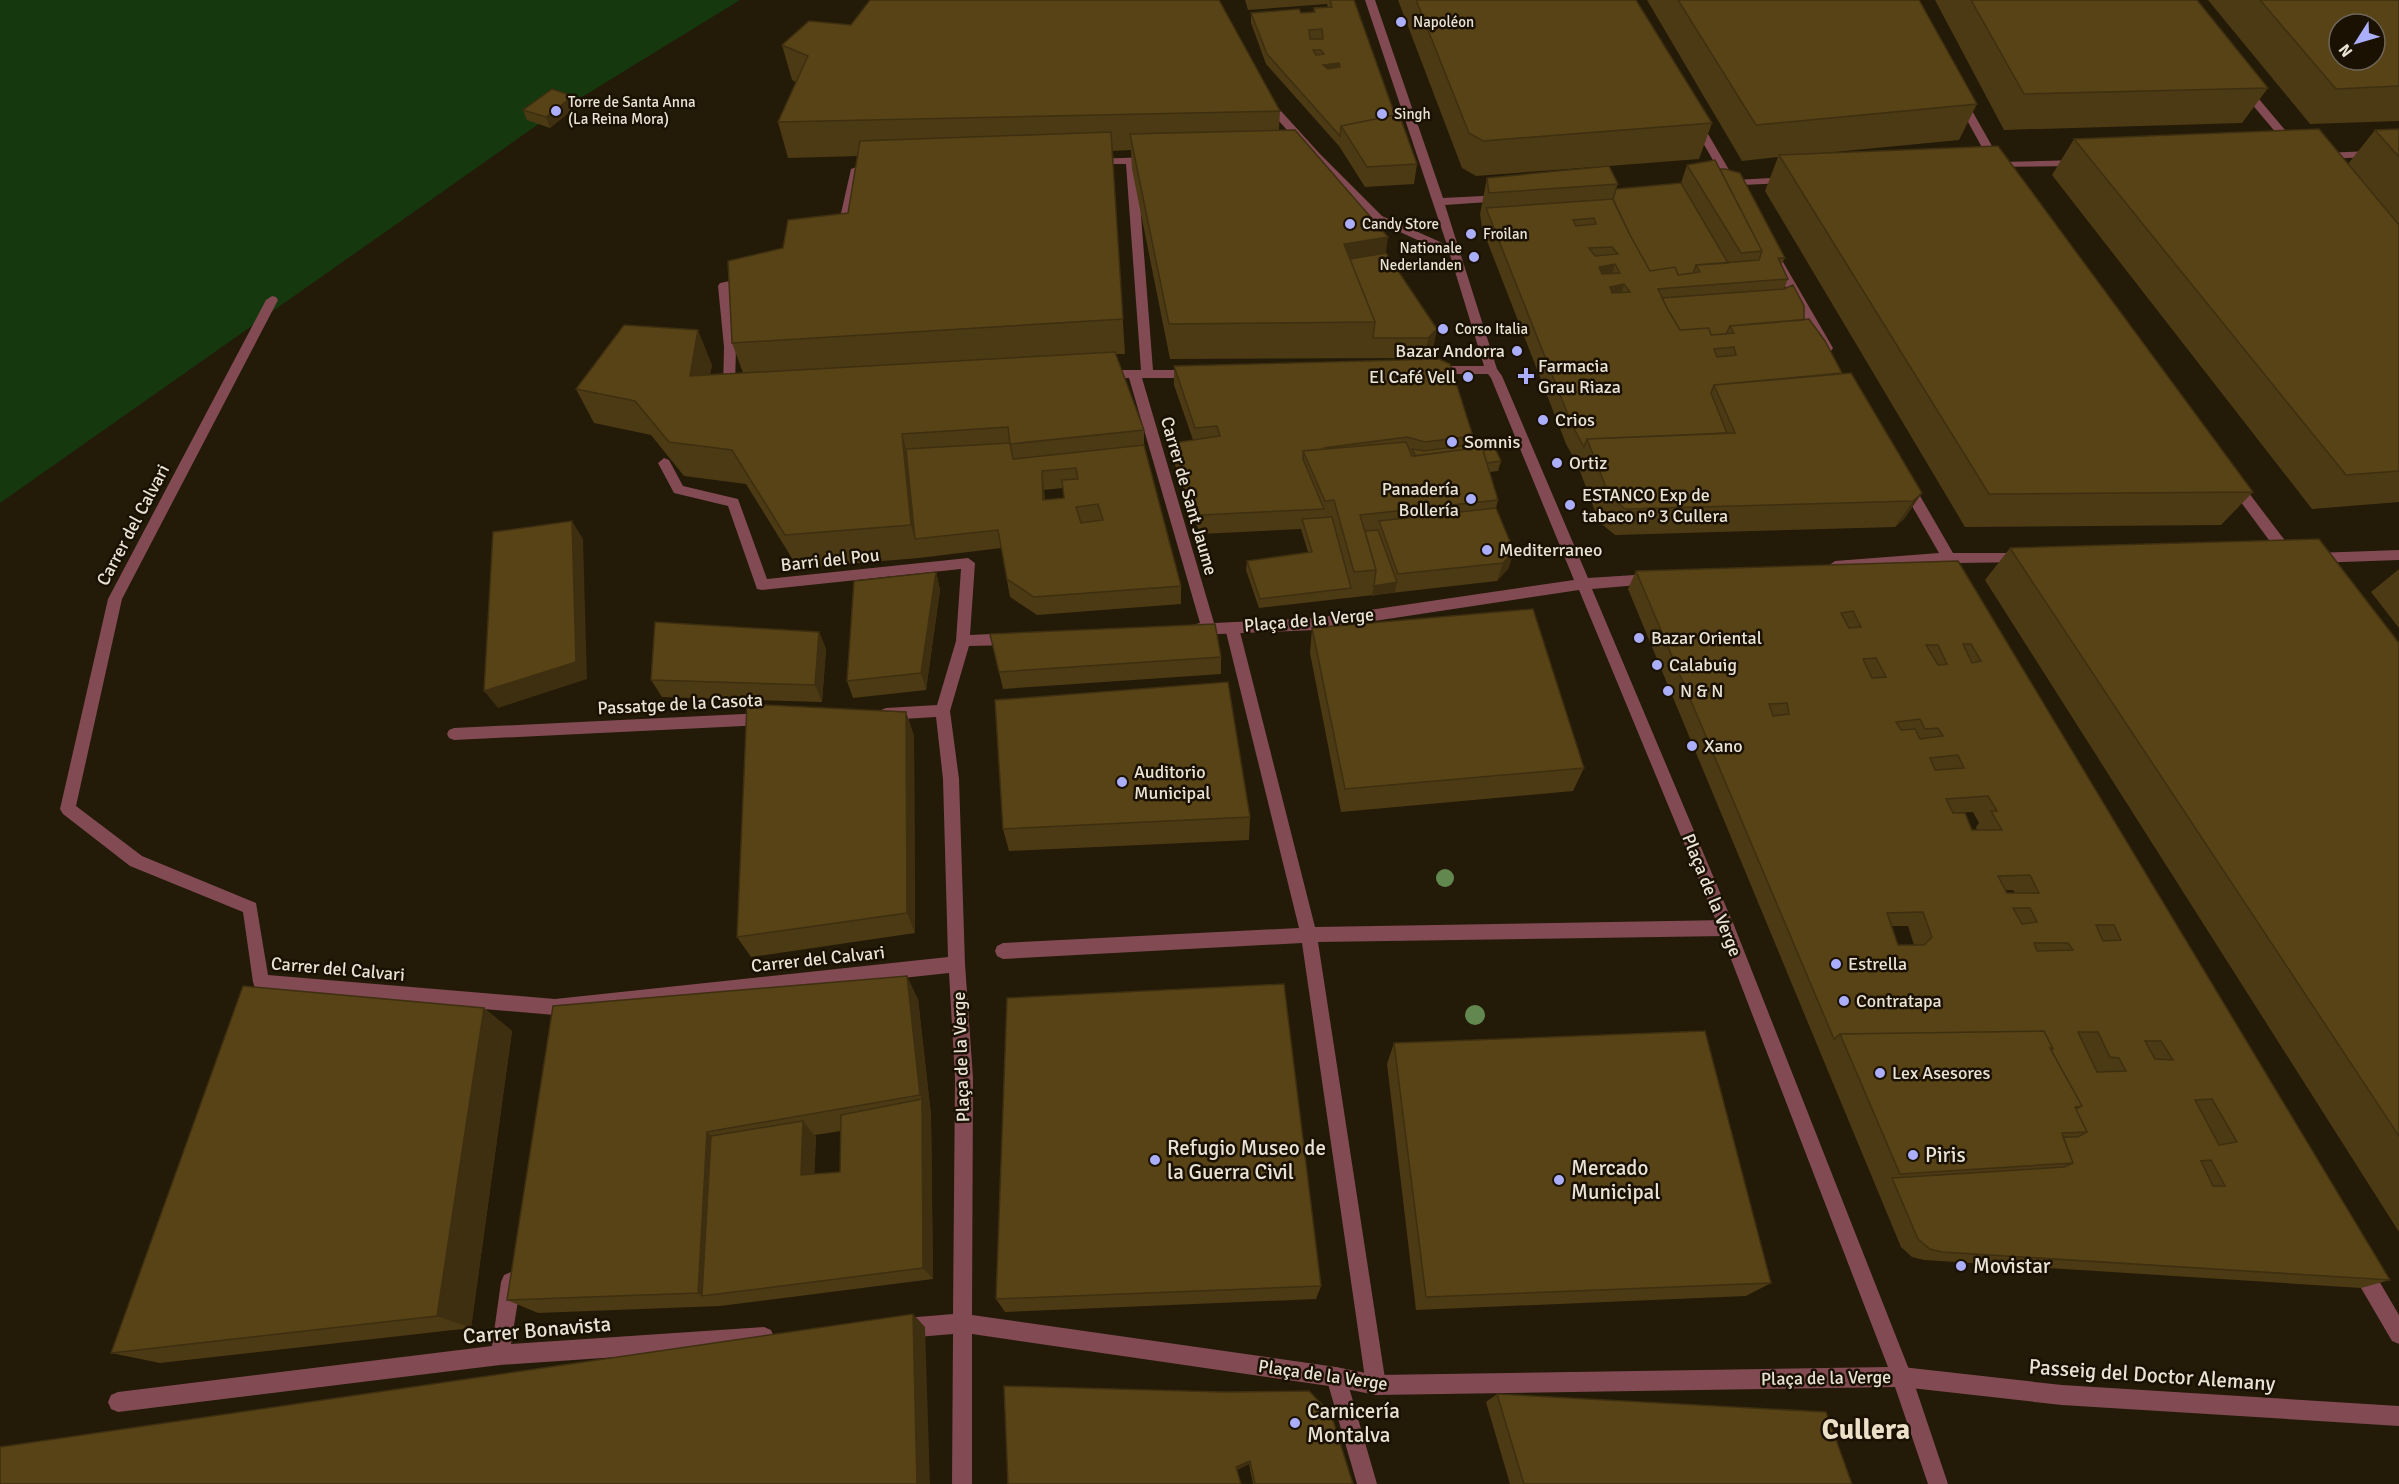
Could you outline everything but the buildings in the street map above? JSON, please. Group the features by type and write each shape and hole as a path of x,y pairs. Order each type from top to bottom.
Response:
{"street":[{"path":"1370,0 1439,202 1491,370 1496,376 1581,584 1664,578"},
{"path":"2236,78 2307,157 2399,153"},
{"path":"1957,93 2000,170"},
{"path":"1263,98 1310,156 1378,218 1455,253"},
{"path":"1690,112 1735,189"},
{"path":"1085,162 1166,159"},
{"name":"Carrer de Sant Jaume","path":"1131,160 1141,373 1209,628"},
{"path":"1974,167 2000,170 2091,162"},
{"path":"831,241 842,240 862,169"},
{"path":"1708,185 1735,189 1801,179"},
{"path":"1439,202 1509,197"},
{"path":"1773,255 1832,356"},
{"path":"741,388 729,389 730,347 724,286 758,279"},
{"name":"Carrer del Calvari","path":"272,300 116,599 68,808 136,861 250,908 261,982 555,1007 957,964"},
{"path":"1420,371 1491,370"},
{"path":"1087,375 1207,373"},
{"name":"Barri del Pou","path":"664,463 679,490 733,502 762,585 968,563"},
{"path":"2229,475 2295,564"},
{"path":"1902,477 1972,598"},
{"path":"2268,559 2295,564 2399,555"},
{"path":"1819,567 1949,558 2032,558"},
{"name":"Plaça de la Verge","path":"968,563 963,641 943,711 951,779 957,964 964,1077 963,1323 1336,1377 1376,1385 1902,1377 1727,928 1581,584 1315,624 1185,630"},
{"path":"1232,627 1309,934 1376,1385"},
{"path":"963,641 1021,638"},
{"path":"871,715 943,711"},
{"name":"Passatge de la Casota","path":"454,734 776,719"},
{"path":"1004,951 1309,934 1727,928"},
{"path":"551,1030 555,1007"},
{"path":"2351,1251 2399,1334"},
{"path":"500,1355 514,1262"},
{"path":"890,1329 963,1323 962,1484"},
{"name":"Carrer Bonavista","path":"118,1402 500,1355 783,1336"},
{"path":"1336,1377 1367,1484"},
{"path":"1902,1377 1938,1484"},
{"name":"Passeig del Doctor Alemany","path":"1902,1377 2062,1395 2399,1416"}],"green space":[{"path":"0,0 740,0 543,121 0,503"}],"place":[{"name":"Napoléon","path":"1401,22"},
{"name":"Torre de Santa Anna (La Reina Mora)","path":"556,111"},
{"name":"Singh","path":"1382,114"},
{"name":"Candy Store","path":"1350,224"},
{"name":"Froilan","path":"1471,234"},
{"name":"Nationale Nederlanden","path":"1474,257"},
{"name":"Corso Italia","path":"1443,329"},
{"name":"Bazar Andorra","path":"1517,351"},
{"name":"Farmacia Grau Riaza","path":"1526,376"},
{"name":"El Café Vell","path":"1468,377"},
{"name":"Crios","path":"1543,420"},
{"name":"Somnis","path":"1452,442"},
{"name":"Ortiz","path":"1557,463"},
{"name":"Panadería Bollería","path":"1471,499"},
{"name":"ESTANCO Exp de tabaco nº 3 Cullera","path":"1570,505"},
{"name":"Mediterraneo","path":"1487,550"},
{"name":"Bazar Oriental","path":"1639,638"},
{"name":"Calabuig","path":"1657,665"},
{"name":"N & N","path":"1668,691"},
{"name":"Xano","path":"1692,746"},
{"name":"Auditorio Municipal","path":"1122,782"},
{"name":"Estrella","path":"1836,964"},
{"name":"Contratapa","path":"1844,1001"},
{"name":"Lex Asesores","path":"1880,1073"},
{"name":"Piris","path":"1913,1155"},
{"name":"Refugio Museo de la Guerra Civil","path":"1155,1160"},
{"name":"Mercado Municipal","path":"1559,1180"},
{"name":"Movistar","path":"1961,1266"},
{"name":"Carnicería Montalva","path":"1295,1423"}],"district":[{"name":"Cullera","path":"1866,1430"}]}
